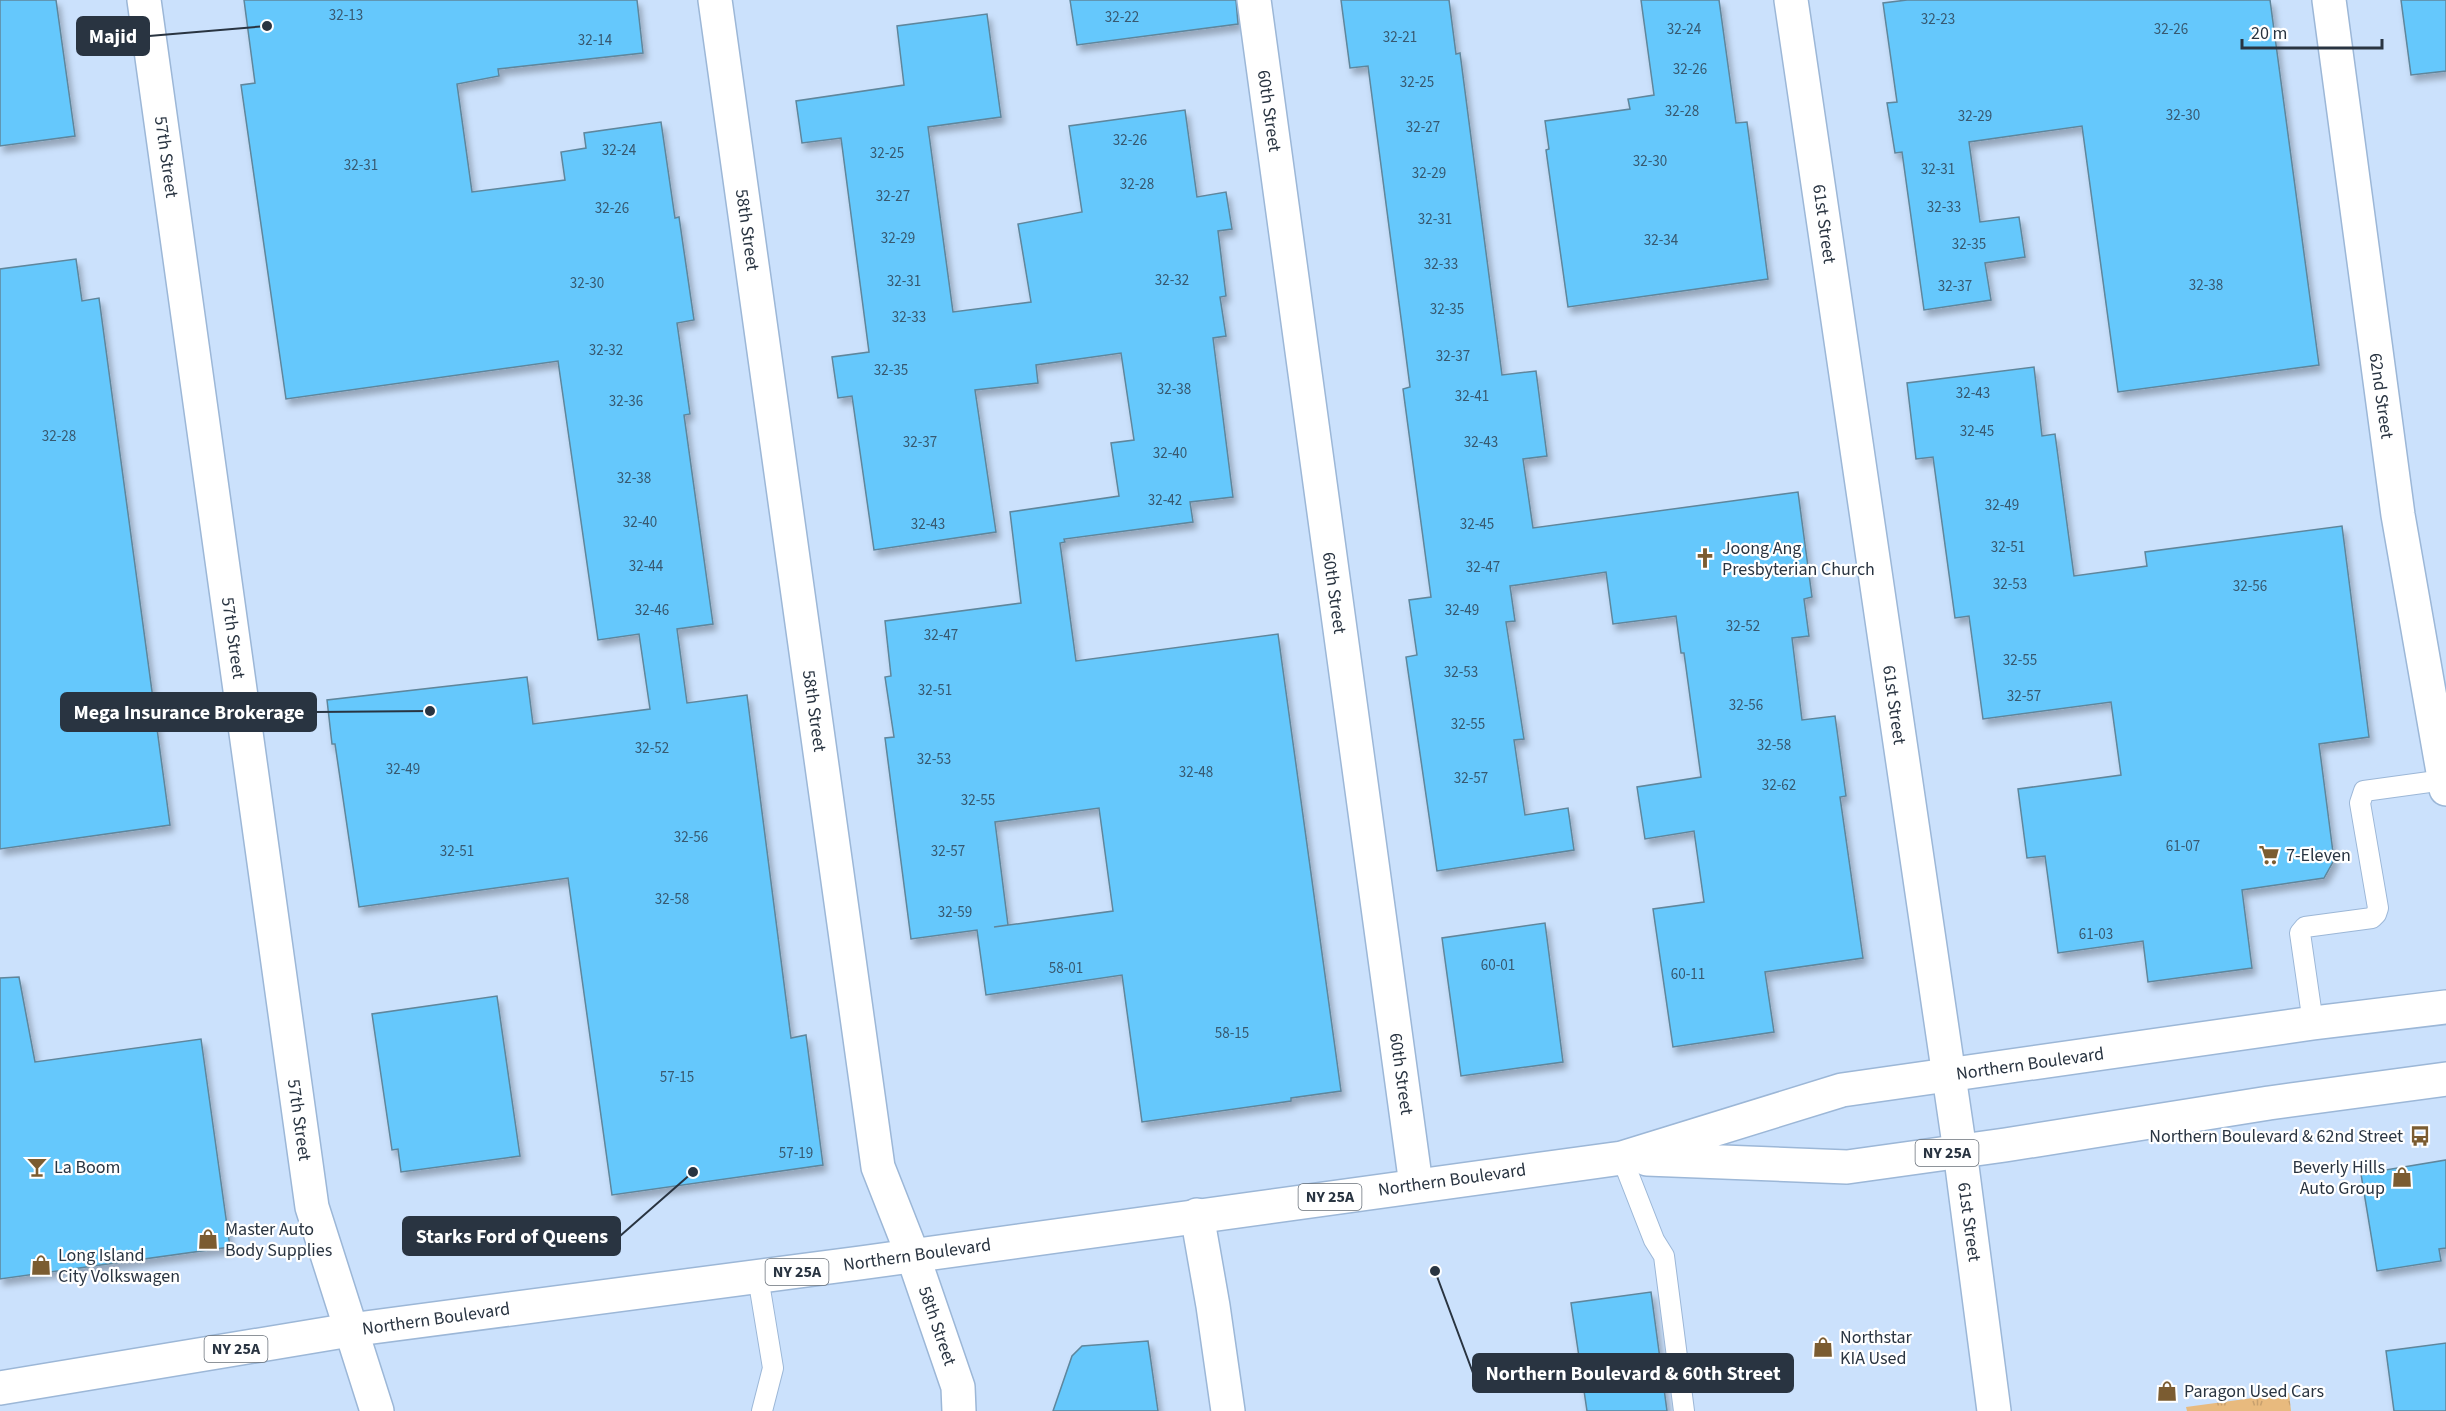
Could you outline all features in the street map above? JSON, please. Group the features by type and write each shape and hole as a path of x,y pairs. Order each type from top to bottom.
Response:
{"street":[{"name":"57th Street","path":"144,0 312,1208 377,1411"},
{"name":"58th Street","path":"716,0 878,1167 913,1256 958,1387 959,1411"},
{"name":"60th Street","path":"1254,0 1416,1185"},
{"name":"61st Street","path":"1791,0 1960,1151 1994,1411"},
{"name":"62nd Street","path":"2329,0 2398,516 2445,785"},
{"name":"Northern Boulevard","path":"0,1388 350,1330 758,1277 1622,1158 1842,1090 2446,1006"},
{"name":"Northern Boulevard","path":"1622,1158 1847,1167 2269,1103 2446,1079"},
{"path":"1197,1215 1228,1411"}],"lane":[{"path":"2313,1023 2300,933 2305,927 2372,918 2378,908 2360,803 2361,795 2364,791 2445,785"},
{"path":"1622,1158 1654,1240 1664,1256 1684,1411"},
{"path":"758,1277 773,1368 762,1411"}],"green space":[{"path":"2289,1393 2291,1411 2187,1411 2186,1407"}],"building":[{"path":"0,0 56,0 75,136 0,146"},
{"path":"244,0 637,0 643,53 498,69 499,76 457,84 472,192 565,180 561,152 586,148 584,133 661,122 675,218 679,217 694,320 677,323 690,414 684,415 713,624 677,629 687,703 747,695 791,1038 806,1035 823,1165 612,1195 568,878 359,907 327,700 527,677 533,724 650,709 639,634 598,640 558,361 286,399 241,85 255,83"},
{"path":"1070,0 1236,0 1238,24 1077,45"},
{"path":"1341,0 1449,0 1456,54 1460,53 1502,375 1536,371 1547,456 1523,459 1533,528 1798,492 1812,597 1804,599 1809,636 1792,638 1802,720 1835,716 1846,796 1840,797 1863,958 1765,972 1774,1032 1673,1047 1653,909 1704,902 1694,831 1645,839 1637,787 1701,777 1684,653 1681,653 1676,616 1613,624 1606,572 1510,586 1515,621 1506,622 1524,739 1514,740 1525,815 1568,808 1574,850 1437,871 1406,657 1417,655 1409,600 1431,597 1403,389 1410,387 1368,66 1350,68"},
{"path":"1641,0 1719,0 1736,123 1747,122 1768,279 1568,307 1546,150 1549,149 1545,121 1630,109 1628,99 1654,95"},
{"path":"1907,0 2270,0 2319,365 2118,392 2082,126 1969,142 1980,222 2019,217 2025,257 1985,263 1991,300 1924,310 1902,152 1895,153 1887,103 1897,102 1883,3"},
{"path":"2401,0 2446,0 2446,71 2411,75"},
{"path":"987,14 1001,117 928,127 953,312 1031,302 1018,224 1082,212 1069,126 1185,110 1197,197 1226,192 1232,229 1218,231 1226,296 1220,297 1226,336 1213,338 1233,497 1190,502 1193,522 1064,539 1065,542 1060,543 1076,661 1278,634 1341,1091 1291,1098 1291,1101 1142,1122 1122,975 986,995 977,930 911,939 885,738 894,737 885,677 891,676 885,621 1021,603 1010,512 1119,496 1111,443 1134,440 1121,353 1036,365 1038,383 975,390 996,532 874,550 852,396 838,398 832,357 869,352 841,138 802,143 796,101 904,85 897,26","holes":["1099,808 1113,911 994,927 1008,925 995,822"]},
{"path":"76,259 82,301 99,298 170,825 0,849 0,269"},
{"path":"2034,367 2042,436 2055,434 2074,576 2147,566 2145,552 2342,526 2369,737 2319,744 2334,860 2324,878 2242,890 2252,968 2148,982 2143,941 2058,953 2045,856 2027,858 2018,789 2121,775 2111,702 1983,719 1969,616 1955,618 1933,457 1916,459 1907,383"},
{"path":"1545,923 1563,1062 1461,1076 1442,938"},
{"path":"19,977 35,1062 201,1039 230,1247 0,1279 0,978"},
{"path":"497,996 520,1156 401,1172 398,1149 392,1150 372,1014"},
{"path":"2446,1160 2446,1248 2439,1249 2441,1261 2377,1271 2361,1174"},
{"path":"1651,1292 1667,1411 1587,1411 1571,1303"},
{"path":"1148,1341 1158,1411 1053,1411 1072,1356 1082,1346"},
{"path":"2446,1343 2446,1411 2394,1411 2386,1351"}],"place":[{"name":"Majid","path":"267,26"},
{"name":"Joong Ang Presbyterian Church","path":"1705,558"},
{"name":"Mega Insurance Brokerage","path":"430,711"},
{"name":"7-Eleven","path":"2269,855"},
{"name":"Northern Boulevard & 62nd Street","path":"2420,1136"},
{"name":"La Boom","path":"37,1167"},
{"name":"Starks Ford of Queens","path":"693,1172"},
{"name":"Beverly Hills Auto Group","path":"2402,1177"},
{"name":"Master Auto Body Supplies","path":"208,1239"},
{"name":"Long Island City Volkswagen","path":"41,1265"},
{"name":"Northern Boulevard & 60th Street","path":"1435,1271"},
{"name":"Northstar KIA Used","path":"1823,1347"},
{"name":"Paragon Used Cars","path":"2167,1391"}]}
